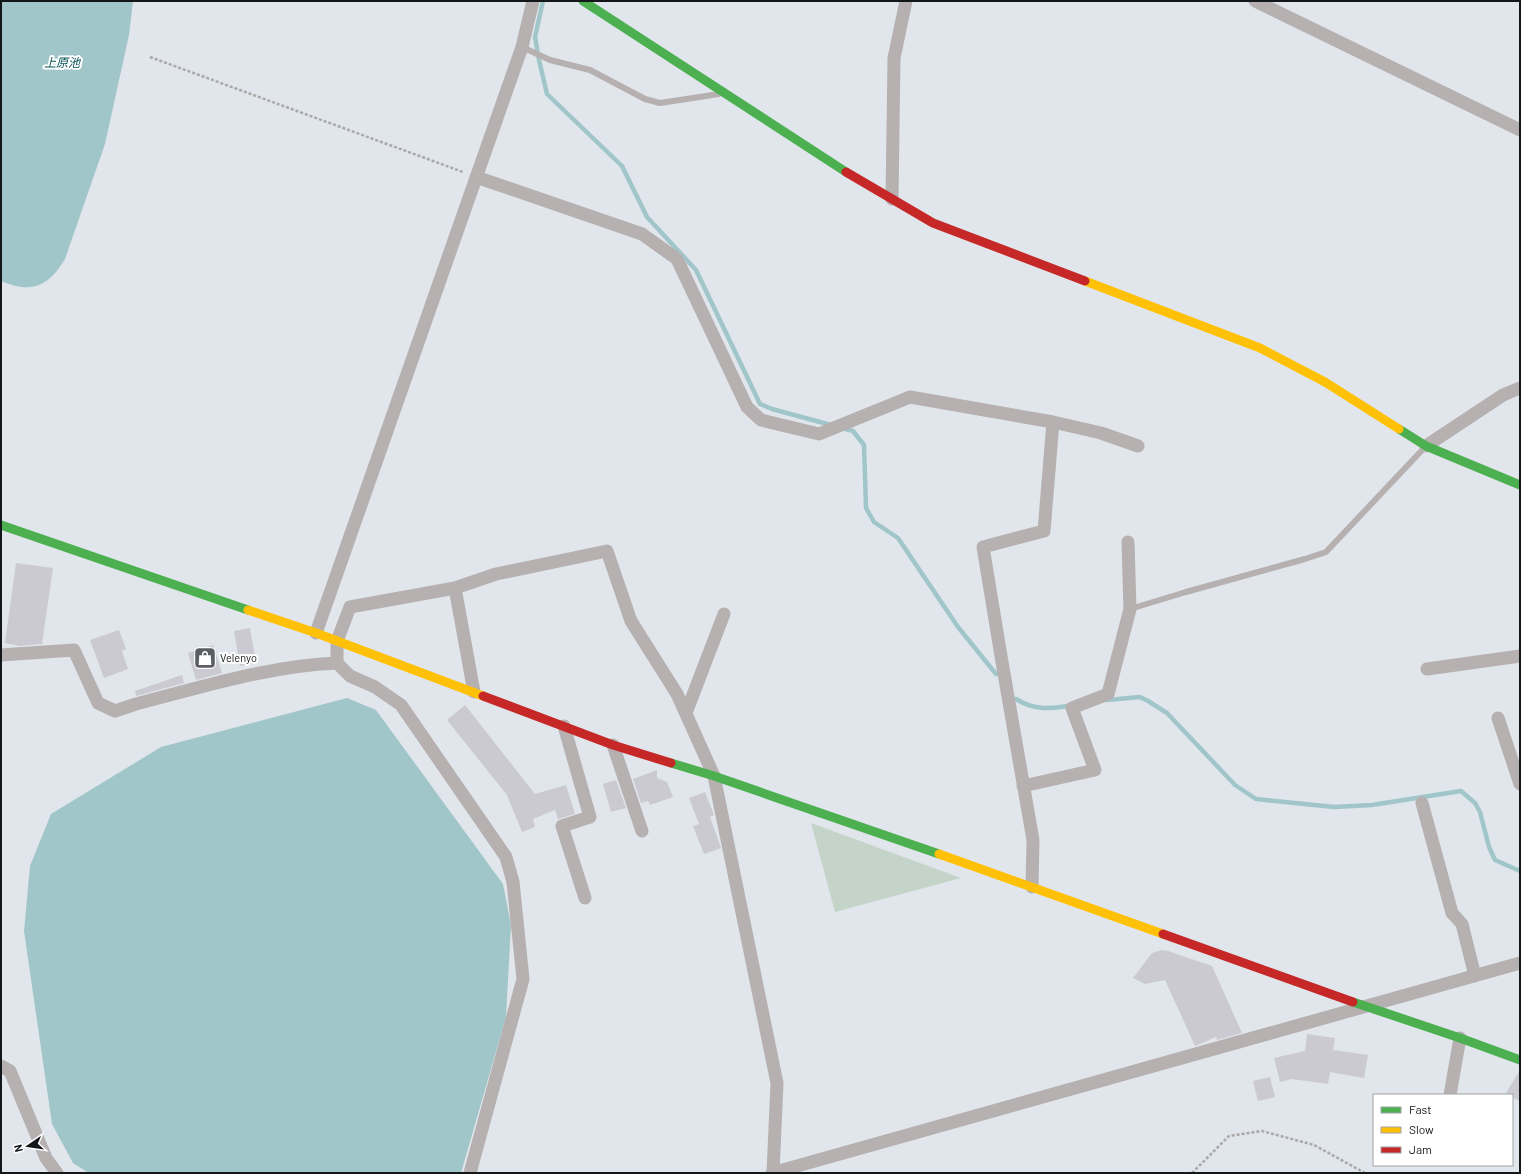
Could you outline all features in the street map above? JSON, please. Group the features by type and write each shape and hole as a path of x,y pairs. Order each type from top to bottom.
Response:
{"street":[{"path":"316,633 522,47 533,1"},
{"path":"583,1 836,166 933,223 1260,348 1325,382 1426,446 1520,485"},
{"path":"892,199 894,58 906,1"},
{"path":"1255,1 1520,130"},
{"path":"476,177 642,234 677,259 746,406 761,420 819,434 910,397 1053,422 1100,433 1138,446"},
{"path":"1426,446 1503,395 1520,388"},
{"path":"1032,887 1033,840 983,546 1044,531 1053,422"},
{"path":"1,526 316,633 613,744 714,776 1520,1060"},
{"path":"1023,786 1095,770 1072,708 1108,694 1130,609 1128,542"},
{"path":"470,1173 523,979 513,882 506,857 401,705 375,687 350,676 337,663 336,641 350,607 455,588 496,574 607,551 632,621 677,694 714,776 777,1083 773,1173 794,1171 1520,963"},
{"path":"455,588 474,692"},
{"path":"686,713 724,614"},
{"path":"1,655 74,650 98,703 115,711 136,704 266,671 337,663"},
{"path":"1427,669 1520,656"},
{"path":"1498,718 1520,784"},
{"path":"564,726 590,817 562,826 585,898"},
{"path":"613,744 642,831"},
{"path":"1422,803 1452,913 1462,924 1475,976"},
{"path":"1450,1094 1460,1038"},
{"path":"1,1066 10,1071 46,1158 56,1173"}],"lane":[{"path":"522,47 550,60 590,70 645,99 660,103 726,93"},
{"path":"1130,609 1326,552 1426,446"}],"path":[{"path":"150,57 476,177"},
{"path":"1192,1173 1229,1136 1262,1131 1314,1145 1365,1173"}],"green space":[{"path":"811,823 961,878 835,912"}],"water":[{"name":"上原池","path":"1,1 133,1 129,35 105,144 65,259 59,269 45,282 30,287 12,285 1,281"},
{"path":"347,698 376,710 503,884 511,925 506,1017 461,1173 87,1172 73,1163 52,1124 24,931 30,866 51,814 161,747"}],"building":[{"path":"16,563 53,568 42,644 20,646 5,643"},
{"path":"250,628 256,663 240,666 234,631"},
{"path":"119,630 126,649 122,651 128,669 104,678 90,640"},
{"path":"213,645 222,673 196,680 188,653"},
{"path":"182,675 184,683 136,696 135,691"},
{"path":"465,705 535,794 566,785 575,814 558,819 555,810 533,819 535,827 522,832 507,795 447,720"},
{"path":"657,770 657,778 667,782 673,797 650,805 648,801 641,803 633,779"},
{"path":"616,780 626,808 611,812 603,784"},
{"path":"705,792 714,815 710,817 721,848 704,854 693,826 699,824 689,798"},
{"path":"1162,950 1212,966 1242,1033 1217,1040 1216,1037 1195,1046 1165,980 1145,984 1133,978 1152,953"},
{"path":"1307,1034 1335,1038 1333,1050 1368,1055 1364,1078 1330,1072 1328,1084 1292,1079 1280,1082 1274,1058 1305,1051"},
{"path":"1520,1070 1520,1101 1513,1098 1513,1094 1506,1093"},
{"path":"1270,1077 1275,1097 1258,1101 1253,1081"}],"waterway":[{"path":"543,1 535,37 547,94 622,166 647,217 696,270 760,404 772,409 831,425"},
{"path":"842,428 853,431 864,445 866,508 874,522 898,538 958,627 996,674"},
{"path":"1107,700 1140,697 1167,713 1235,785 1256,799 1334,807 1372,805 1461,791 1475,803 1480,812 1489,847 1495,860 1520,871"},
{"path":"1016,699 1022,703 1041,708 1068,706"}],"traffic: fast":[{"path":"583,1 846,172"},
{"path":"1399,429 1426,446 1520,485"},
{"path":"1,525 248,610"},
{"path":"671,763 714,776 939,854"},
{"path":"1353,1002 1520,1060"}],"traffic: slow":[{"path":"1085,281 1260,348 1325,382 1399,429"},
{"path":"248,610 316,633 483,696"},
{"path":"939,854 1163,934"}],"traffic: jam":[{"path":"846,172 933,223 1085,281"},
{"path":"483,696 613,745 671,763"},
{"path":"1163,934 1353,1002"}],"place":[{"name":"Velenyo","path":"205,658"}]}
